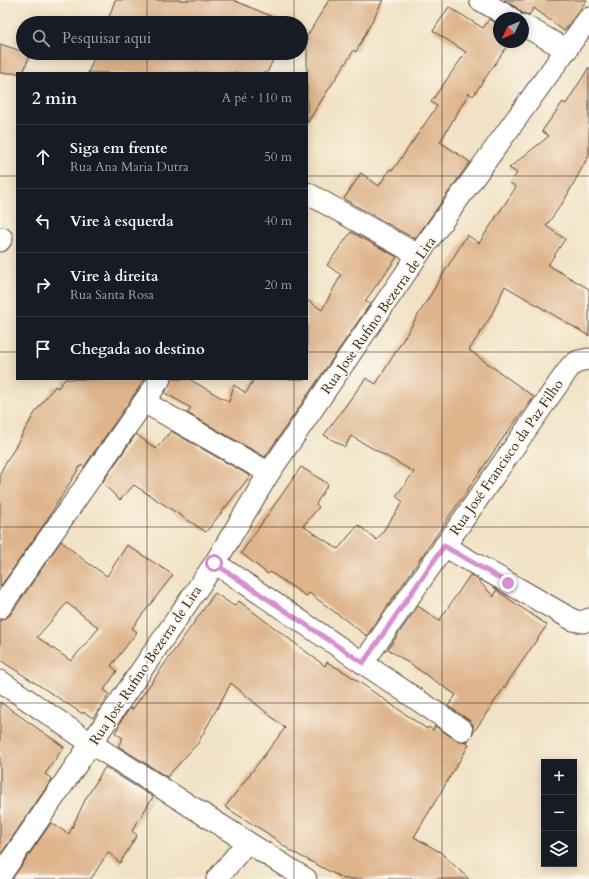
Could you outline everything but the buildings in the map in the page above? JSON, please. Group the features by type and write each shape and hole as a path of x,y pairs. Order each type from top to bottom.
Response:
{"street":[{"path":"480,0 501,12"},
{"name":"Rua Jose Rufino Bezerra de Lira","path":"0,876 92,744 214,563 269,473 418,255 589,18"},
{"path":"529,28 567,50"},
{"path":"308,194 418,255"},
{"name":"Rua José Francisco da Paz Filho","path":"363,663 570,367 578,361 589,359"},
{"path":"0,608 159,380"},
{"path":"144,402 269,473"},
{"path":"444,546 572,620 583,622 589,619"},
{"path":"214,563 462,730"},
{"path":"0,681 92,744 306,879"},
{"path":"217,879 247,842"}],"route":[{"path":"214,563 363,663 444,546 508,583"}]}
